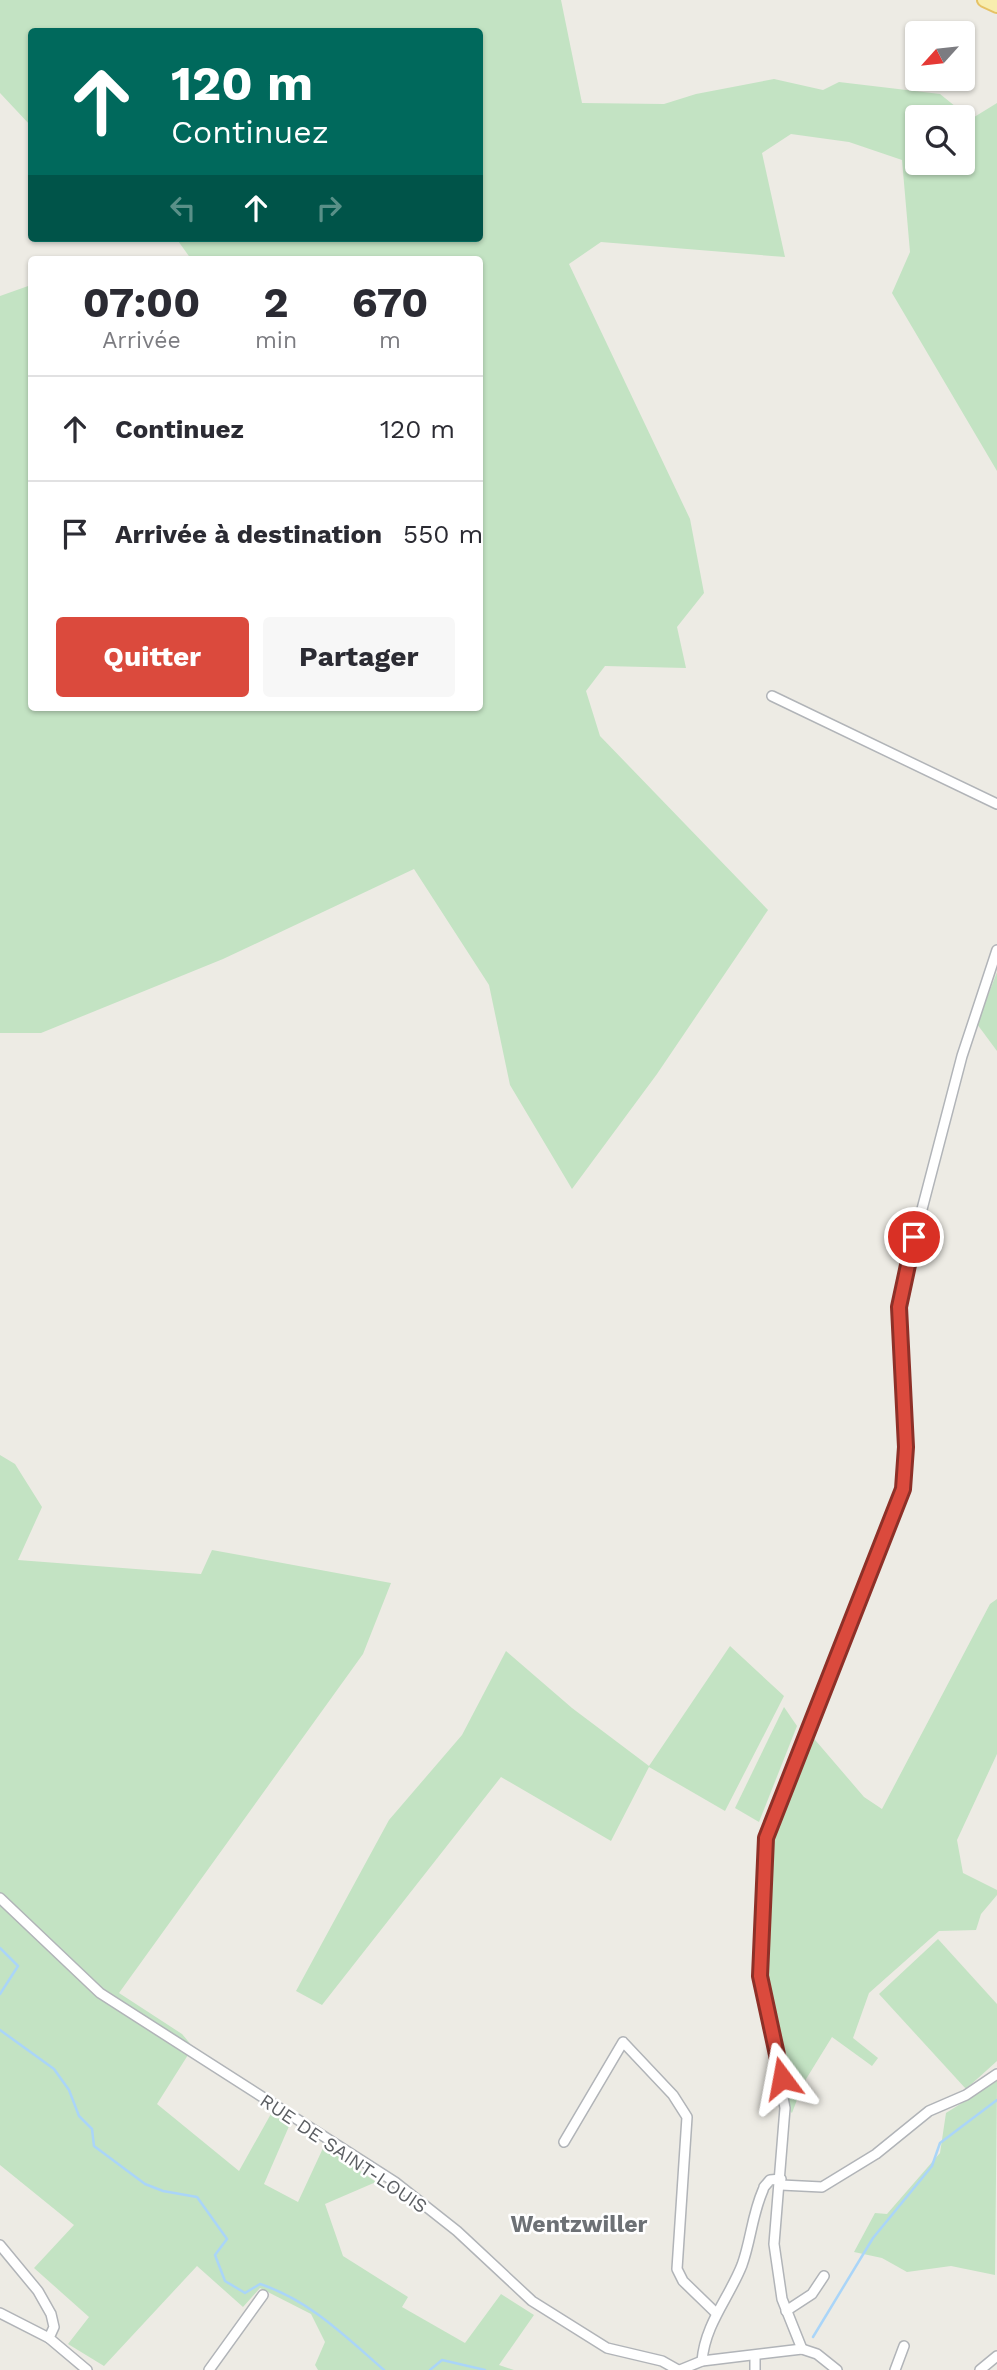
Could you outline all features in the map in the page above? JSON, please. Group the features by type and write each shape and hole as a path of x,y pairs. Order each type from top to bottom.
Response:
{"main road":[{"path":"984,0 997,6"}],"street":[{"path":"772,696 997,804"},
{"path":"802,2349 780,2290 774,2244 781,2182 785,2098 761,1989 765,1846 771,1822 903,1489 906,1447 899,1322 903,1282 961,1056 997,950"},
{"name":"RUE DE SAINT-LOUIS","path":"0,1898 100,1993 395,2182 457,2231 532,2301 597,2343 652,2361 668,2363 679,2370"},
{"path":"564,2142 623,2042 673,2095 687,2117 677,2269 683,2281 716,2313"},
{"path":"702,2361 716,2313 743,2262 754,2213 770,2180 822,2187 876,2154 929,2111 966,2095 997,2074"},
{"path":"0,2245 46,2304 54,2327 49,2338"},
{"path":"786,2311 812,2294 824,2276"},
{"path":"209,2370 263,2295"},
{"path":"0,2313 49,2338 87,2370"},
{"path":"895,2370 904,2346"},
{"path":"679,2370 702,2361 755,2357 802,2349 817,2354 837,2370"},
{"path":"980,2370 997,2356"},
{"path":"755,2357 755,2370"},
{"name":"RUE DE SAINT-LOUIS","path":"652,2361 667,2370"}],"green space":[{"path":"0,0 561,0 582,103 664,104 696,94 774,79 823,90 839,82 940,94 954,105 905,105 905,175 975,175 975,117 997,103 997,471 892,293 910,252 902,160 849,142 791,134 762,153 785,257 601,242 569,264 690,519 704,593 677,627 686,668 605,666 586,691 600,736 768,910 657,1074 572,1189 510,1085 489,985 414,869 223,959 41,1033 0,1033 0,296 28,286 28,711 483,711 483,256 189,256 179,242 483,242 483,28 28,28 28,123 0,93"},
{"path":"997,972 997,1051 977,1024"},
{"path":"0,1455 15,1464 42,1507 18,1560 201,1574 212,1550 391,1583 363,1654 119,1993 182,2034 193,2047 157,2104 239,2171 272,2112 290,2124 264,2184 298,2202 324,2146 376,2182 325,2204 343,2256 408,2297 402,2307 465,2343 501,2294 534,2315 499,2365 514,2370 318,2370 315,2365 325,2342 311,2314 260,2288 243,2307 197,2266 104,2366 68,2344 89,2317 34,2268 74,2225 0,2165"},
{"path":"997,1599 997,1754 957,1840 963,1873 997,1890 997,1895 981,1914 976,1930 939,1931 869,1993 853,2038 878,2058 872,2066 832,2037 803,2084 792,2113 789,2110 767,1975 770,1832 810,1734 864,1797 882,1809 990,1604"},
{"path":"730,1646 784,1696 725,1811 649,1767 611,1841 501,1777 322,2005 296,1991 389,1820 462,1735 506,1651 572,1708 649,1766"},
{"path":"784,1707 797,1726 759,1822 735,1808"},
{"path":"938,1939 997,2004 997,2061 966,2089 879,1994"},
{"path":"997,2081 995,2275 951,2266 907,2272 882,2258 854,2252 875,2213 887,2214 940,2153 946,2113"}],"waterway":[{"path":"0,1948 18,1966 0,1994"},
{"path":"0,2030 54,2069 69,2090 79,2116 92,2129 94,2146 145,2184 163,2191 197,2197 227,2239 215,2255 225,2281 245,2293 260,2284 295,2299 326,2320 384,2370"},
{"path":"813,2337 873,2238 932,2166 940,2143 997,2100"},
{"path":"430,2370 442,2360 485,2370"}],"district":[{"name":"Wentzwiller","path":"579,2224"}],"route":[{"path":"782,2078 760,1976 766,1838 906,1478 899,1307 914,1237"}]}
